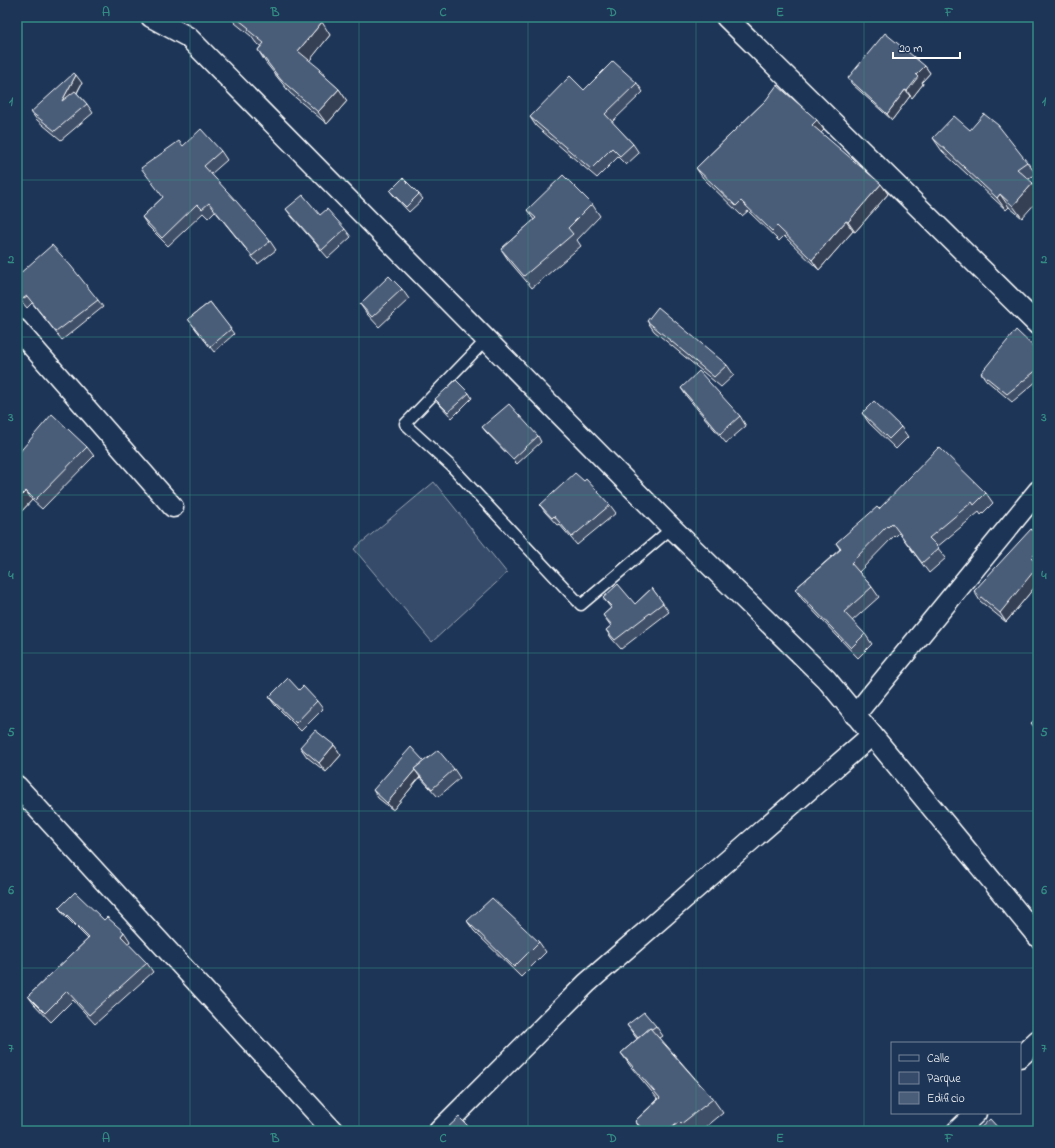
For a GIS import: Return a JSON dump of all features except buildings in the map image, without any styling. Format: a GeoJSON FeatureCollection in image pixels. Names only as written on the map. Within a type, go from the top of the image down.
{"type":"FeatureCollection","features":[{"type":"Feature","properties":{"kind":"street"},"geometry":{"type":"LineString","coordinates":[[151,17],[188,37],[672,528],[827,680],[1038,938]]}},
{"type":"Feature","properties":{"kind":"street"},"geometry":{"type":"LineString","coordinates":[[726,17],[1038,324]]}},
{"type":"Feature","properties":{"kind":"street"},"geometry":{"type":"LineString","coordinates":[[17,329],[173,507]]}},
{"type":"Feature","properties":{"kind":"street"},"geometry":{"type":"LineString","coordinates":[[855,715],[1038,490]]}},
{"type":"Feature","properties":{"kind":"street"},"geometry":{"type":"LineString","coordinates":[[439,1131],[587,983],[872,735]]}},
{"type":"Feature","properties":{"kind":"street"},"geometry":{"type":"LineString","coordinates":[[17,786],[333,1131]]}},
{"type":"Feature","properties":{"kind":"street"},"geometry":{"type":"LineString","coordinates":[[1021,1056],[1038,1040]]}},
{"type":"Feature","properties":{"kind":"street"},"geometry":{"type":"LineString","coordinates":[[956,1131],[975,1114]]}},
{"type":"Feature","properties":{"kind":"lane"},"geometry":{"type":"LineString","coordinates":[[487,339],[405,424],[451,466],[581,605],[672,528]]}},
{"type":"Feature","properties":{"kind":"green space"},"geometry":{"type":"Polygon","coordinates":[[[434,482],[507,573],[432,642],[354,549],[434,482]]]}}]}
